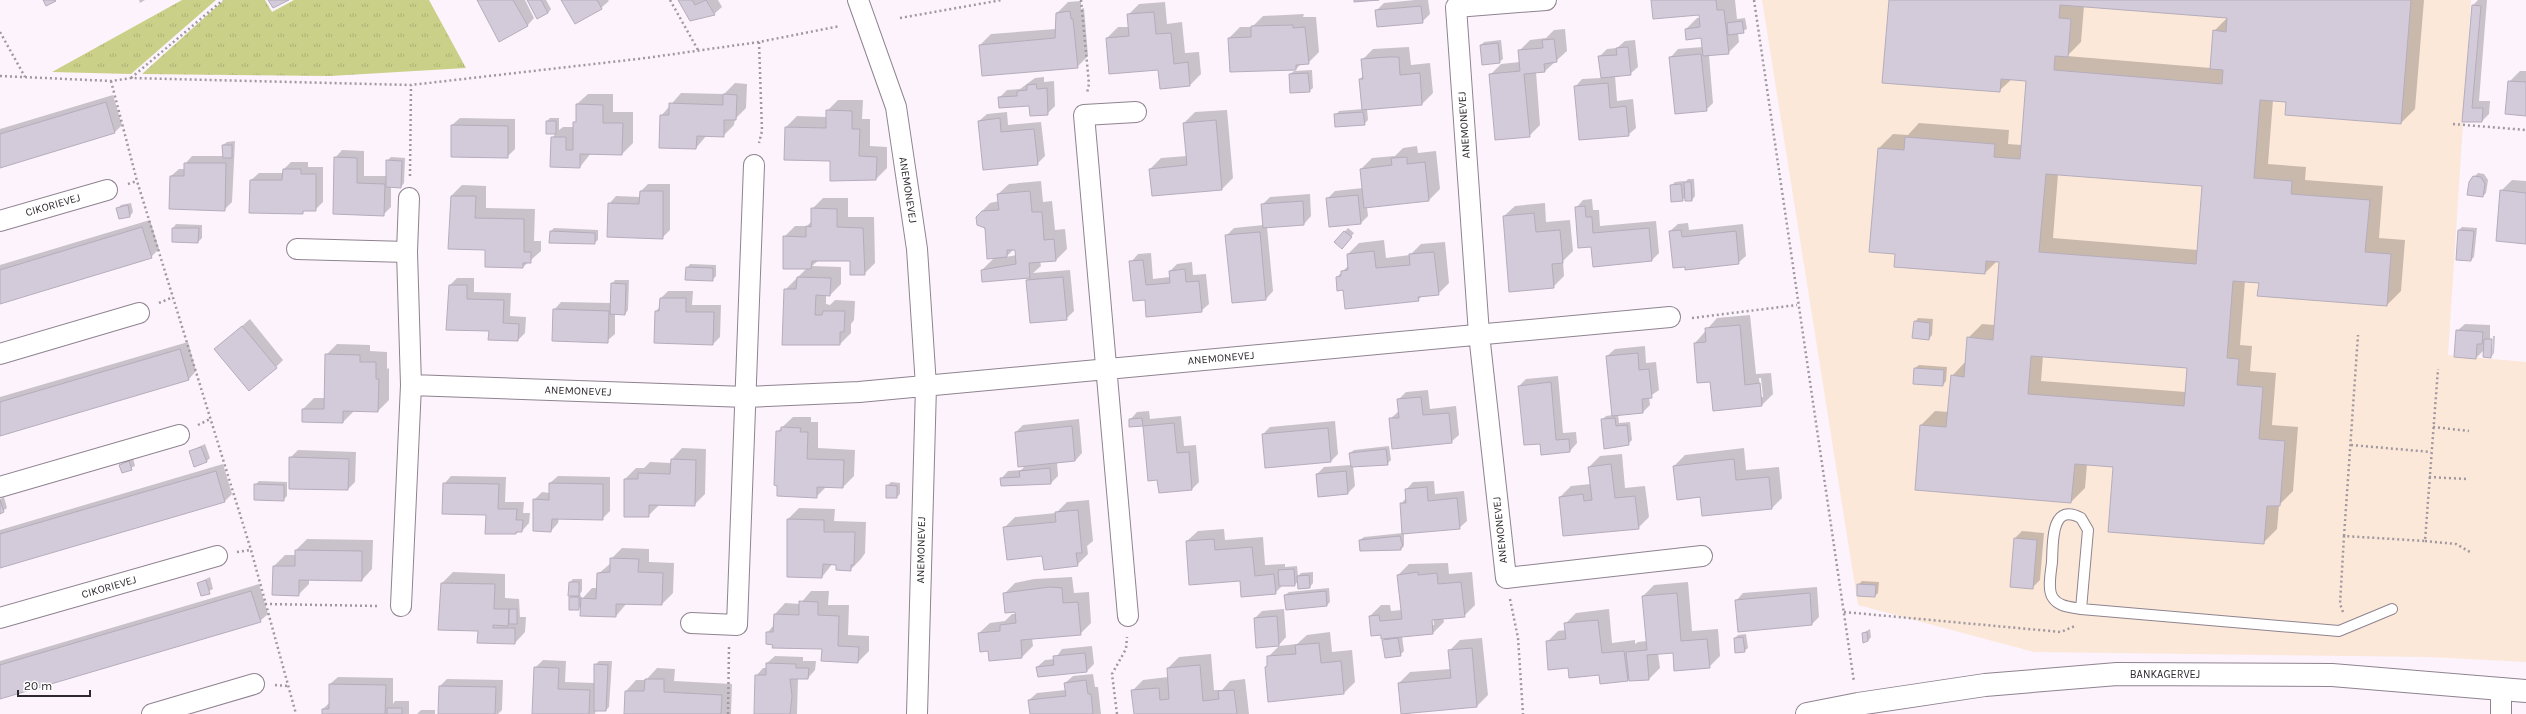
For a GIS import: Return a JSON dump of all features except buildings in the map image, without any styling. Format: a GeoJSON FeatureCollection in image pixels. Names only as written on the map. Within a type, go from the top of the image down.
{"type":"FeatureCollection","features":[{"type":"Feature","properties":{"kind":"street","name":"ANEMONEVEJ"},"geometry":{"type":"LineString","coordinates":[[858,0],[896,108],[917,250],[926,386],[917,714]]}},
{"type":"Feature","properties":{"kind":"street","name":"ANEMONEVEJ"},"geometry":{"type":"LineString","coordinates":[[1546,0],[1456,7],[1479,334],[1506,578],[1702,556]]}},
{"type":"Feature","properties":{"kind":"street"},"geometry":{"type":"LineString","coordinates":[[1128,616],[1084,115],[1136,112]]}},
{"type":"Feature","properties":{"kind":"street"},"geometry":{"type":"LineString","coordinates":[[691,623],[737,625],[754,165]]}},
{"type":"Feature","properties":{"kind":"street","name":"CIKORIEVEJ"},"geometry":{"type":"LineString","coordinates":[[0,221],[107,190]]}},
{"type":"Feature","properties":{"kind":"street"},"geometry":{"type":"LineString","coordinates":[[402,606],[411,386],[407,252],[409,198]]}},
{"type":"Feature","properties":{"kind":"street"},"geometry":{"type":"LineString","coordinates":[[297,249],[407,252]]}},
{"type":"Feature","properties":{"kind":"street"},"geometry":{"type":"LineString","coordinates":[[0,354],[139,312]]}},
{"type":"Feature","properties":{"kind":"street","name":"ANEMONEVEJ"},"geometry":{"type":"LineString","coordinates":[[411,386],[746,397],[859,392],[1670,317]]}},
{"type":"Feature","properties":{"kind":"street"},"geometry":{"type":"LineString","coordinates":[[0,487],[179,435]]}},
{"type":"Feature","properties":{"kind":"street","name":"CIKORIEVEJ"},"geometry":{"type":"LineString","coordinates":[[0,618],[217,556]]}},
{"type":"Feature","properties":{"kind":"street","name":"BANKAGERVEJ"},"geometry":{"type":"LineString","coordinates":[[1807,714],[1858,704],[1985,685],[2117,674],[2332,675],[2526,691]]}},
{"type":"Feature","properties":{"kind":"street"},"geometry":{"type":"LineString","coordinates":[[152,714],[254,684]]}},
{"type":"Feature","properties":{"kind":"street"},"geometry":{"type":"LineString","coordinates":[[2501,688],[2501,714]]}},
{"type":"Feature","properties":{"kind":"lane"},"geometry":{"type":"LineString","coordinates":[[2081,608],[2088,530],[2081,518],[2067,515],[2060,518],[2054,529],[2050,593],[2056,602],[2062,605],[2081,608],[2339,631],[2392,609]]}},
{"type":"Feature","properties":{"kind":"path"},"geometry":{"type":"LineString","coordinates":[[131,78],[223,0]]}},
{"type":"Feature","properties":{"kind":"path"},"geometry":{"type":"LineString","coordinates":[[670,0],[698,50]]}},
{"type":"Feature","properties":{"kind":"path"},"geometry":{"type":"LineString","coordinates":[[900,18],[1002,0]]}},
{"type":"Feature","properties":{"kind":"path"},"geometry":{"type":"LineString","coordinates":[[1081,0],[1088,84],[1084,115]]}},
{"type":"Feature","properties":{"kind":"path"},"geometry":{"type":"LineString","coordinates":[[1754,0],[1797,305],[1858,704]]}},
{"type":"Feature","properties":{"kind":"path"},"geometry":{"type":"LineString","coordinates":[[0,76],[111,81],[131,78],[411,84],[646,58],[759,42],[840,26]]}},
{"type":"Feature","properties":{"kind":"path"},"geometry":{"type":"LineString","coordinates":[[0,32],[25,78]]}},
{"type":"Feature","properties":{"kind":"path"},"geometry":{"type":"LineString","coordinates":[[754,165],[762,131],[759,42]]}},
{"type":"Feature","properties":{"kind":"path"},"geometry":{"type":"LineString","coordinates":[[111,81],[137,181],[248,542],[296,714]]}},
{"type":"Feature","properties":{"kind":"path"},"geometry":{"type":"LineString","coordinates":[[409,198],[411,84]]}},
{"type":"Feature","properties":{"kind":"path"},"geometry":{"type":"LineString","coordinates":[[2453,124],[2526,130]]}},
{"type":"Feature","properties":{"kind":"path"},"geometry":{"type":"LineString","coordinates":[[1670,317],[1689,318],[1797,305]]}},
{"type":"Feature","properties":{"kind":"path"},"geometry":{"type":"LineString","coordinates":[[2349,627],[2340,604],[2358,335]]}},
{"type":"Feature","properties":{"kind":"path"},"geometry":{"type":"LineString","coordinates":[[2424,541],[2438,369]]}},
{"type":"Feature","properties":{"kind":"path"},"geometry":{"type":"LineString","coordinates":[[2433,427],[2469,431]]}},
{"type":"Feature","properties":{"kind":"path"},"geometry":{"type":"LineString","coordinates":[[2351,445],[2431,452]]}},
{"type":"Feature","properties":{"kind":"path"},"geometry":{"type":"LineString","coordinates":[[2430,477],[2467,479]]}},
{"type":"Feature","properties":{"kind":"path"},"geometry":{"type":"LineString","coordinates":[[2344,536],[2456,544],[2470,552]]}},
{"type":"Feature","properties":{"kind":"path"},"geometry":{"type":"LineString","coordinates":[[1506,578],[1518,638],[1523,714]]}},
{"type":"Feature","properties":{"kind":"path"},"geometry":{"type":"LineString","coordinates":[[265,604],[402,606]]}},
{"type":"Feature","properties":{"kind":"path"},"geometry":{"type":"LineString","coordinates":[[1117,714],[1112,674],[1126,649],[1128,616]]}},
{"type":"Feature","properties":{"kind":"path"},"geometry":{"type":"LineString","coordinates":[[728,714],[729,647],[737,625]]}},
{"type":"Feature","properties":{"kind":"shaded area"},"geometry":{"type":"Polygon","coordinates":[[[1762,0],[2471,0],[2448,355],[2526,362],[2526,662],[2429,657],[2034,652],[1858,605],[1762,0]]]}},
{"type":"Feature","properties":{"kind":"green space"},"geometry":{"type":"Polygon","coordinates":[[[182,0],[216,0],[131,74],[52,72],[182,0]]]}},
{"type":"Feature","properties":{"kind":"green space"},"geometry":{"type":"Polygon","coordinates":[[[224,0],[265,0],[272,12],[294,0],[429,0],[466,68],[330,76],[142,74],[224,0]]]}}]}
